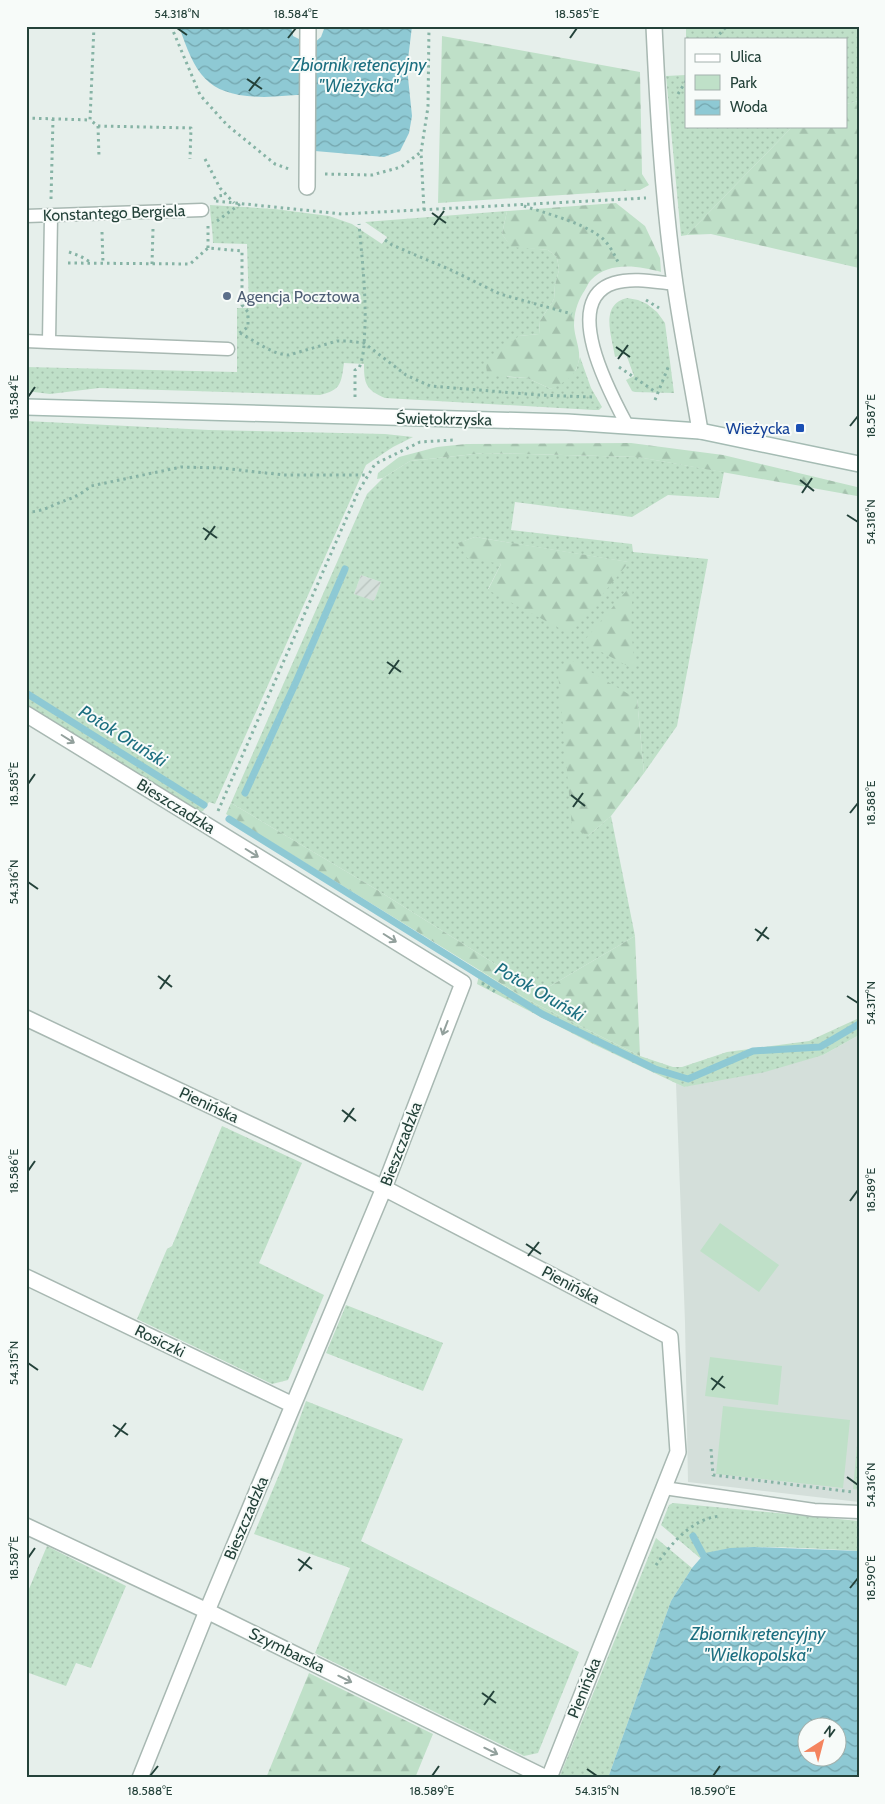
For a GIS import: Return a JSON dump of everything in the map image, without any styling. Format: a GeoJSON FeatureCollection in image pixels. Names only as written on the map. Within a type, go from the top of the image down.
{"type":"FeatureCollection","features":[{"type":"Feature","properties":{"kind":"street"},"geometry":{"type":"LineString","coordinates":[[308,26],[308,181]]}},
{"type":"Feature","properties":{"kind":"street"},"geometry":{"type":"LineString","coordinates":[[654,26],[659,133],[665,197],[675,284],[700,431]]}},
{"type":"Feature","properties":{"kind":"street","name":"Świętokrzyska"},"geometry":{"type":"LineString","coordinates":[[26,407],[627,425],[700,431],[859,464]]}},
{"type":"Feature","properties":{"kind":"street","name":"Bieszczadzka"},"geometry":{"type":"LineString","coordinates":[[26,714],[463,983],[384,1188],[207,1611],[140,1778]]}},
{"type":"Feature","properties":{"kind":"street","name":"Pienińska"},"geometry":{"type":"LineString","coordinates":[[26,1018],[384,1188],[670,1337],[678,1452],[548,1778]]}},
{"type":"Feature","properties":{"kind":"street","name":"Rosiczki"},"geometry":{"type":"LineString","coordinates":[[26,1277],[293,1405]]}},
{"type":"Feature","properties":{"kind":"street","name":"Szymbarska"},"geometry":{"type":"LineString","coordinates":[[26,1526],[207,1611],[548,1778]]}},
{"type":"Feature","properties":{"kind":"lane","name":"Konstantego Bergiela"},"geometry":{"type":"LineString","coordinates":[[26,216],[202,210]]}},
{"type":"Feature","properties":{"kind":"lane"},"geometry":{"type":"LineString","coordinates":[[49,342],[51,216]]}},
{"type":"Feature","properties":{"kind":"lane"},"geometry":{"type":"LineString","coordinates":[[627,425],[601,375],[591,340],[591,306],[600,290],[613,283],[628,280],[675,284]]}},
{"type":"Feature","properties":{"kind":"lane"},"geometry":{"type":"LineString","coordinates":[[26,341],[228,349]]}},
{"type":"Feature","properties":{"kind":"lane"},"geometry":{"type":"LineString","coordinates":[[664,1488],[814,1510],[859,1512]]}},
{"type":"Feature","properties":{"kind":"path"},"geometry":{"type":"LineString","coordinates":[[90,120],[94,26]]}},
{"type":"Feature","properties":{"kind":"path"},"geometry":{"type":"LineString","coordinates":[[172,26],[200,95],[227,125],[276,164],[300,173],[308,181],[372,175],[401,167],[420,152]]}},
{"type":"Feature","properties":{"kind":"path"},"geometry":{"type":"LineString","coordinates":[[424,210],[420,152],[428,107],[430,26]]}},
{"type":"Feature","properties":{"kind":"path"},"geometry":{"type":"LineString","coordinates":[[715,38],[727,26]]}},
{"type":"Feature","properties":{"kind":"path"},"geometry":{"type":"LineString","coordinates":[[26,118],[90,120],[98,126],[191,128],[190,159]]}},
{"type":"Feature","properties":{"kind":"path"},"geometry":{"type":"LineString","coordinates":[[51,216],[53,119]]}},
{"type":"Feature","properties":{"kind":"path"},"geometry":{"type":"LineString","coordinates":[[98,126],[99,157]]}},
{"type":"Feature","properties":{"kind":"path"},"geometry":{"type":"LineString","coordinates":[[205,159],[215,179],[235,203]]}},
{"type":"Feature","properties":{"kind":"path"},"geometry":{"type":"LineString","coordinates":[[211,200],[218,196],[227,195]]}},
{"type":"Feature","properties":{"kind":"path"},"geometry":{"type":"LineString","coordinates":[[217,201],[342,214],[665,197]]}},
{"type":"Feature","properties":{"kind":"path"},"geometry":{"type":"LineString","coordinates":[[208,248],[208,225],[240,204]]}},
{"type":"Feature","properties":{"kind":"path"},"geometry":{"type":"LineString","coordinates":[[521,205],[572,222],[600,236],[613,252],[636,294],[660,309],[664,314]]}},
{"type":"Feature","properties":{"kind":"path"},"geometry":{"type":"LineString","coordinates":[[355,416],[355,370],[359,368],[362,360],[365,299],[359,224]]}},
{"type":"Feature","properties":{"kind":"path"},"geometry":{"type":"LineString","coordinates":[[385,240],[392,245],[451,270],[500,294],[556,308],[590,320]]}},
{"type":"Feature","properties":{"kind":"path"},"geometry":{"type":"LineString","coordinates":[[103,243],[103,264]]}},
{"type":"Feature","properties":{"kind":"path"},"geometry":{"type":"LineString","coordinates":[[152,264],[153,243]]}},
{"type":"Feature","properties":{"kind":"path"},"geometry":{"type":"LineString","coordinates":[[50,246],[80,256],[93,264]]}},
{"type":"Feature","properties":{"kind":"path"},"geometry":{"type":"LineString","coordinates":[[68,264],[190,264],[208,248],[242,251],[242,306],[248,312],[248,327],[229,340],[228,349]]}},
{"type":"Feature","properties":{"kind":"path"},"geometry":{"type":"LineString","coordinates":[[240,333],[271,351],[282,355],[289,355],[337,341],[364,343],[406,375],[430,386],[538,395],[612,397]]}},
{"type":"Feature","properties":{"kind":"path"},"geometry":{"type":"LineString","coordinates":[[655,400],[670,363]]}},
{"type":"Feature","properties":{"kind":"path"},"geometry":{"type":"LineString","coordinates":[[618,366],[657,393]]}},
{"type":"Feature","properties":{"kind":"path"},"geometry":{"type":"LineString","coordinates":[[211,828],[354,501],[376,464],[420,442],[458,440]]}},
{"type":"Feature","properties":{"kind":"path"},"geometry":{"type":"LineString","coordinates":[[26,512],[47,510],[56,504],[73,499],[90,486],[181,468],[221,468],[284,475],[369,476]]}},
{"type":"Feature","properties":{"kind":"path"},"geometry":{"type":"LineString","coordinates":[[711,1449],[713,1475],[859,1493]]}},
{"type":"Feature","properties":{"kind":"path"},"geometry":{"type":"LineString","coordinates":[[655,1565],[672,1543],[695,1525],[714,1517],[727,1516]]}},
{"type":"Feature","properties":{"kind":"shaded area"},"geometry":{"type":"Polygon","coordinates":[[[361,575],[381,582],[374,602],[354,594],[361,575]]]}},
{"type":"Feature","properties":{"kind":"shaded area"},"geometry":{"type":"Polygon","coordinates":[[[859,1035],[859,1502],[688,1482],[685,1322],[676,1083],[684,1087],[823,1055],[859,1035]]]}},
{"type":"Feature","properties":{"kind":"green space"},"geometry":{"type":"Polygon","coordinates":[[[686,26],[859,26],[859,101],[848,104],[848,38],[686,38],[686,26]]]}},
{"type":"Feature","properties":{"kind":"green space"},"geometry":{"type":"Polygon","coordinates":[[[442,36],[640,72],[642,174],[649,185],[640,190],[438,203],[442,36]]]}},
{"type":"Feature","properties":{"kind":"green space"},"geometry":{"type":"Polygon","coordinates":[[[685,75],[685,128],[791,128],[687,235],[681,236],[666,76],[685,75]]]}},
{"type":"Feature","properties":{"kind":"green space"},"geometry":{"type":"Polygon","coordinates":[[[859,101],[859,268],[711,234],[687,235],[791,128],[848,128],[848,104],[859,101]]]}},
{"type":"Feature","properties":{"kind":"green space"},"geometry":{"type":"Polygon","coordinates":[[[616,203],[645,226],[660,258],[661,272],[634,267],[615,268],[598,274],[591,280],[576,308],[574,326],[579,362],[573,374],[563,383],[551,389],[527,378],[487,375],[486,362],[519,336],[539,334],[540,321],[554,299],[559,270],[557,257],[548,250],[511,247],[502,234],[507,211],[616,203]]]}},
{"type":"Feature","properties":{"kind":"green space"},"geometry":{"type":"Polygon","coordinates":[[[210,205],[275,209],[329,216],[352,224],[382,244],[387,237],[365,222],[507,211],[502,234],[511,246],[548,250],[557,257],[559,270],[554,299],[540,321],[539,334],[519,336],[507,377],[527,378],[551,389],[576,370],[580,357],[591,388],[602,407],[599,410],[594,410],[385,398],[367,386],[364,364],[344,363],[339,385],[332,391],[320,395],[99,388],[50,394],[26,391],[26,367],[237,372],[237,308],[249,308],[247,244],[213,243],[210,205]]]}},
{"type":"Feature","properties":{"kind":"green space"},"geometry":{"type":"Polygon","coordinates":[[[627,298],[647,304],[657,312],[665,323],[674,393],[635,392],[632,391],[626,380],[634,376],[626,354],[615,357],[609,322],[613,307],[618,302],[627,298]]]}},
{"type":"Feature","properties":{"kind":"green space"},"geometry":{"type":"Polygon","coordinates":[[[26,421],[209,430],[385,434],[413,437],[393,447],[366,465],[215,804],[209,802],[203,811],[200,812],[26,704],[26,421]]]}},
{"type":"Feature","properties":{"kind":"green space"},"geometry":{"type":"Polygon","coordinates":[[[631,443],[723,455],[857,487],[859,492],[857,496],[638,457],[484,453],[410,461],[383,478],[377,479],[378,473],[399,457],[437,447],[466,444],[631,443]]]}},
{"type":"Feature","properties":{"kind":"green space"},"geometry":{"type":"Polygon","coordinates":[[[484,453],[638,457],[724,472],[719,498],[668,495],[632,517],[515,502],[511,530],[632,544],[633,552],[708,559],[677,726],[644,773],[637,699],[588,836],[611,816],[635,936],[540,992],[374,888],[231,803],[367,494],[383,478],[410,461],[484,453]],[[475,537],[459,543],[501,564],[488,589],[628,562],[475,537]],[[361,575],[354,594],[374,601],[381,582],[361,575]]]}},
{"type":"Feature","properties":{"kind":"green space"},"geometry":{"type":"Polygon","coordinates":[[[475,537],[629,562],[570,634],[488,590],[501,564],[467,558],[458,543],[475,537]]]}},
{"type":"Feature","properties":{"kind":"green space"},"geometry":{"type":"Polygon","coordinates":[[[633,583],[631,627],[635,670],[583,642],[633,583]]]}},
{"type":"Feature","properties":{"kind":"green space"},"geometry":{"type":"Polygon","coordinates":[[[569,659],[637,699],[644,773],[611,816],[588,836],[572,827],[558,672],[569,659]]]}},
{"type":"Feature","properties":{"kind":"green space"},"geometry":{"type":"Polygon","coordinates":[[[231,803],[374,888],[540,992],[635,936],[640,1056],[528,1000],[226,814],[231,803]]]}},
{"type":"Feature","properties":{"kind":"green space"},"geometry":{"type":"Polygon","coordinates":[[[480,971],[528,1000],[640,1056],[673,1067],[682,1067],[727,1052],[809,1041],[859,1018],[859,1035],[823,1055],[765,1072],[684,1087],[591,1043],[477,984],[480,971]]]}},
{"type":"Feature","properties":{"kind":"green space"},"geometry":{"type":"Polygon","coordinates":[[[222,1126],[302,1163],[259,1263],[324,1295],[288,1380],[272,1384],[137,1319],[167,1249],[172,1246],[222,1126]]]}},
{"type":"Feature","properties":{"kind":"green space"},"geometry":{"type":"Polygon","coordinates":[[[720,1223],[779,1265],[759,1292],[700,1251],[720,1223]]]}},
{"type":"Feature","properties":{"kind":"green space"},"geometry":{"type":"Polygon","coordinates":[[[346,1305],[443,1343],[423,1391],[326,1353],[346,1305]]]}},
{"type":"Feature","properties":{"kind":"green space"},"geometry":{"type":"Polygon","coordinates":[[[710,1357],[782,1366],[778,1405],[705,1396],[710,1357]]]}},
{"type":"Feature","properties":{"kind":"green space"},"geometry":{"type":"Polygon","coordinates":[[[306,1401],[403,1439],[361,1541],[579,1652],[538,1753],[524,1756],[315,1653],[350,1568],[254,1534],[281,1470],[306,1401]]]}},
{"type":"Feature","properties":{"kind":"green space"},"geometry":{"type":"Polygon","coordinates":[[[723,1406],[850,1420],[843,1488],[716,1474],[723,1406]]]}},
{"type":"Feature","properties":{"kind":"green space"},"geometry":{"type":"Polygon","coordinates":[[[857,1445],[859,1446],[859,1490],[853,1489],[857,1445]]]}},
{"type":"Feature","properties":{"kind":"green space"},"geometry":{"type":"Polygon","coordinates":[[[673,1503],[859,1521],[859,1551],[775,1547],[751,1548],[711,1552],[700,1558],[661,1525],[669,1505],[673,1503]]]}},
{"type":"Feature","properties":{"kind":"green space"},"geometry":{"type":"Polygon","coordinates":[[[656,1538],[692,1568],[671,1601],[608,1778],[559,1778],[656,1538]]]}},
{"type":"Feature","properties":{"kind":"green space"},"geometry":{"type":"Polygon","coordinates":[[[47,1546],[126,1586],[91,1668],[76,1663],[66,1686],[26,1672],[26,1596],[47,1546]]]}},
{"type":"Feature","properties":{"kind":"green space"},"geometry":{"type":"Polygon","coordinates":[[[309,1673],[433,1734],[415,1778],[266,1778],[309,1673]]]}},
{"type":"Feature","properties":{"kind":"water","name":"Zbiornik retencyjny \"Wieżycka\""},"geometry":{"type":"Polygon","coordinates":[[[179,26],[412,26],[407,68],[412,116],[409,133],[400,151],[384,157],[315,151],[314,95],[245,96],[229,93],[217,88],[199,71],[185,44],[179,26]]]}},
{"type":"Feature","properties":{"kind":"water","name":"Zbiornik retencyjny \"Wielkopolska\""},"geometry":{"type":"Polygon","coordinates":[[[754,1547],[859,1551],[859,1778],[608,1778],[671,1601],[692,1568],[705,1553],[730,1548],[754,1547]]]}},
{"type":"Feature","properties":{"kind":"pier"},"geometry":{"type":"Polygon","coordinates":[[[291,26],[324,26],[324,29],[321,37],[314,43],[293,36],[291,26]]]}},
{"type":"Feature","properties":{"kind":"waterway"},"geometry":{"type":"LineString","coordinates":[[245,793],[345,569]]}},
{"type":"Feature","properties":{"kind":"waterway","name":"Potok Oruński"},"geometry":{"type":"LineString","coordinates":[[26,693],[204,805]]}},
{"type":"Feature","properties":{"kind":"waterway","name":"Potok Oruński"},"geometry":{"type":"LineString","coordinates":[[229,819],[542,1014],[655,1069],[688,1079],[753,1051],[820,1047],[859,1024]]}},
{"type":"Feature","properties":{"kind":"waterway"},"geometry":{"type":"LineString","coordinates":[[693,1536],[707,1562]]}},
{"type":"Feature","properties":{"kind":"place","name":"Agencja Pocztowa"},"geometry":{"type":"Point","coordinates":[227,296]}},
{"type":"Feature","properties":{"kind":"place","name":"Wieżycka"},"geometry":{"type":"Point","coordinates":[800,428]}}]}
